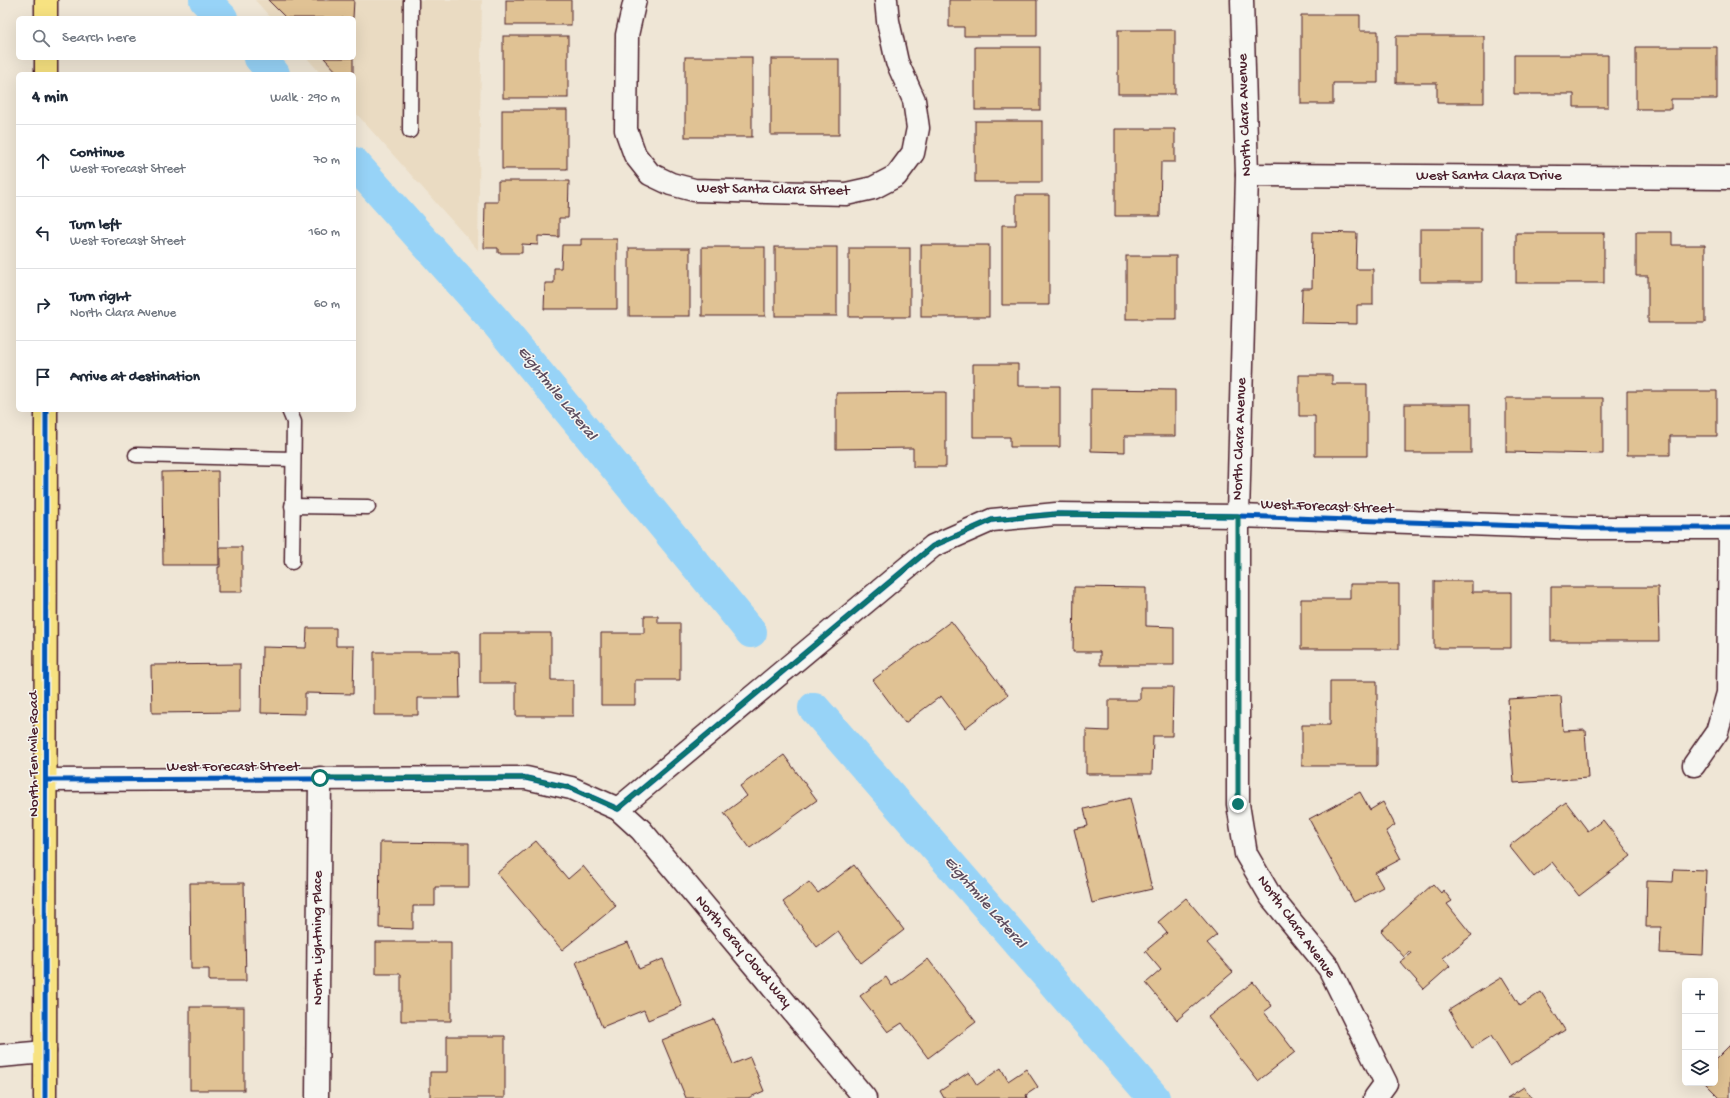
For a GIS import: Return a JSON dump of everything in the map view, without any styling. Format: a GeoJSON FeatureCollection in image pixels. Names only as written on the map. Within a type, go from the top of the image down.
{"type":"FeatureCollection","features":[{"type":"Feature","properties":{"kind":"main road"},"geometry":{"type":"LineString","coordinates":[[46,0],[46,16]]}},
{"type":"Feature","properties":{"kind":"main road"},"geometry":{"type":"LineString","coordinates":[[46,60],[46,72]]}},
{"type":"Feature","properties":{"kind":"main road","name":"North Ten Mile Road"},"geometry":{"type":"LineString","coordinates":[[45,1098],[46,412]]}},
{"type":"Feature","properties":{"kind":"street","name":"West Santa Clara Street"},"geometry":{"type":"LineString","coordinates":[[635,0],[627,35],[626,130],[635,155],[650,174],[671,184],[694,190],[846,194],[873,188],[896,176],[913,153],[918,128],[914,100],[897,62],[888,21],[886,0]]}},
{"type":"Feature","properties":{"kind":"street","name":"North Clara Avenue"},"geometry":{"type":"LineString","coordinates":[[1242,0],[1248,175],[1238,516],[1238,804],[1246,854],[1271,897],[1329,968],[1386,1083],[1375,1098]]}},
{"type":"Feature","properties":{"kind":"street","name":"West Santa Clara Drive"},"geometry":{"type":"LineString","coordinates":[[1248,175],[1730,178]]}},
{"type":"Feature","properties":{"kind":"street","name":"West Forecast Street"},"geometry":{"type":"LineString","coordinates":[[46,780],[526,778],[571,788],[618,809],[933,546],[992,520],[1056,514],[1238,516],[1583,528],[1730,528]]}},
{"type":"Feature","properties":{"kind":"street"},"geometry":{"type":"LineString","coordinates":[[1694,765],[1717,732],[1728,693],[1730,528]]}},
{"type":"Feature","properties":{"kind":"street","name":"North Lightning Place"},"geometry":{"type":"LineString","coordinates":[[317,1098],[320,778]]}},
{"type":"Feature","properties":{"kind":"street","name":"North Gray Cloud Way"},"geometry":{"type":"LineString","coordinates":[[618,809],[641,830],[865,1098]]}},
{"type":"Feature","properties":{"kind":"street"},"geometry":{"type":"LineString","coordinates":[[0,1056],[45,1052]]}},
{"type":"Feature","properties":{"kind":"lane"},"geometry":{"type":"LineString","coordinates":[[410,132],[411,0]]}},
{"type":"Feature","properties":{"kind":"lane"},"geometry":{"type":"LineString","coordinates":[[290,412],[294,422],[292,562]]}},
{"type":"Feature","properties":{"kind":"lane"},"geometry":{"type":"LineString","coordinates":[[136,455],[293,459]]}},
{"type":"Feature","properties":{"kind":"lane"},"geometry":{"type":"LineString","coordinates":[[292,506],[368,507]]}},
{"type":"Feature","properties":{"kind":"shaded area"},"geometry":{"type":"Polygon","coordinates":[[[255,0],[482,0],[478,250],[356,113],[356,72],[319,72],[309,60],[356,60],[356,16],[269,16],[255,0]]]}},
{"type":"Feature","properties":{"kind":"building"},"geometry":{"type":"Polygon","coordinates":[[[268,0],[354,0],[353,16],[284,16],[268,0]]]}},
{"type":"Feature","properties":{"kind":"building"},"geometry":{"type":"Polygon","coordinates":[[[506,0],[571,0],[571,25],[506,25],[506,0]]]}},
{"type":"Feature","properties":{"kind":"building"},"geometry":{"type":"Polygon","coordinates":[[[949,0],[1037,0],[1037,36],[964,36],[964,27],[949,27],[949,0]]]}},
{"type":"Feature","properties":{"kind":"building"},"geometry":{"type":"Polygon","coordinates":[[[1301,15],[1360,15],[1360,31],[1378,31],[1378,83],[1333,83],[1333,104],[1301,104],[1301,15]]]}},
{"type":"Feature","properties":{"kind":"building"},"geometry":{"type":"Polygon","coordinates":[[[1118,30],[1175,30],[1175,94],[1118,94],[1118,30]]]}},
{"type":"Feature","properties":{"kind":"building"},"geometry":{"type":"Polygon","coordinates":[[[503,36],[568,36],[568,98],[503,98],[503,36]]]}},
{"type":"Feature","properties":{"kind":"building"},"geometry":{"type":"Polygon","coordinates":[[[1396,36],[1484,36],[1484,103],[1437,103],[1437,83],[1396,83],[1396,36]]]}},
{"type":"Feature","properties":{"kind":"building"},"geometry":{"type":"Polygon","coordinates":[[[975,47],[1040,47],[1040,110],[975,110],[975,47]]]}},
{"type":"Feature","properties":{"kind":"building"},"geometry":{"type":"Polygon","coordinates":[[[1636,47],[1717,47],[1717,99],[1671,99],[1671,109],[1636,109],[1636,47]]]}},
{"type":"Feature","properties":{"kind":"building"},"geometry":{"type":"Polygon","coordinates":[[[1514,55],[1608,55],[1608,107],[1574,107],[1574,94],[1514,94],[1514,55]]]}},
{"type":"Feature","properties":{"kind":"building"},"geometry":{"type":"Polygon","coordinates":[[[685,57],[752,57],[752,137],[685,137],[685,57]]]}},
{"type":"Feature","properties":{"kind":"building"},"geometry":{"type":"Polygon","coordinates":[[[771,59],[839,59],[839,135],[771,135],[771,59]]]}},
{"type":"Feature","properties":{"kind":"building"},"geometry":{"type":"Polygon","coordinates":[[[326,60],[353,60],[353,72],[337,72],[326,60]]]}},
{"type":"Feature","properties":{"kind":"building"},"geometry":{"type":"Polygon","coordinates":[[[502,110],[567,110],[567,169],[502,169],[502,110]]]}},
{"type":"Feature","properties":{"kind":"building"},"geometry":{"type":"Polygon","coordinates":[[[975,121],[1042,121],[1042,182],[975,182],[975,121]]]}},
{"type":"Feature","properties":{"kind":"building"},"geometry":{"type":"Polygon","coordinates":[[[1115,129],[1175,129],[1175,162],[1161,162],[1160,216],[1115,216],[1115,129]]]}},
{"type":"Feature","properties":{"kind":"building"},"geometry":{"type":"Polygon","coordinates":[[[498,181],[569,181],[568,218],[559,218],[559,237],[538,236],[538,245],[522,244],[522,253],[498,253],[498,248],[484,248],[485,202],[498,202],[498,181]]]}},
{"type":"Feature","properties":{"kind":"building"},"geometry":{"type":"Polygon","coordinates":[[[1016,195],[1049,195],[1049,305],[1002,305],[1002,225],[1016,225],[1016,195]]]}},
{"type":"Feature","properties":{"kind":"building"},"geometry":{"type":"Polygon","coordinates":[[[1420,229],[1482,229],[1482,282],[1420,282],[1420,229]]]}},
{"type":"Feature","properties":{"kind":"building"},"geometry":{"type":"Polygon","coordinates":[[[1313,232],[1357,233],[1356,269],[1373,269],[1373,305],[1357,305],[1357,324],[1301,323],[1302,288],[1312,288],[1313,232]]]}},
{"type":"Feature","properties":{"kind":"building"},"geometry":{"type":"Polygon","coordinates":[[[1636,232],[1672,232],[1672,245],[1705,245],[1705,323],[1648,323],[1648,276],[1636,276],[1636,232]]]}},
{"type":"Feature","properties":{"kind":"building"},"geometry":{"type":"Polygon","coordinates":[[[1516,233],[1604,233],[1604,283],[1516,283],[1516,233]]]}},
{"type":"Feature","properties":{"kind":"building"},"geometry":{"type":"Polygon","coordinates":[[[581,239],[617,239],[617,309],[544,309],[545,283],[554,283],[554,268],[561,268],[562,245],[581,245],[581,239]]]}},
{"type":"Feature","properties":{"kind":"building"},"geometry":{"type":"Polygon","coordinates":[[[921,245],[989,245],[989,317],[921,317],[921,245]]]}},
{"type":"Feature","properties":{"kind":"building"},"geometry":{"type":"Polygon","coordinates":[[[702,247],[765,247],[765,316],[702,316],[702,247]]]}},
{"type":"Feature","properties":{"kind":"building"},"geometry":{"type":"Polygon","coordinates":[[[775,247],[837,247],[837,316],[775,316],[775,247]]]}},
{"type":"Feature","properties":{"kind":"building"},"geometry":{"type":"Polygon","coordinates":[[[629,248],[690,248],[690,316],[629,316],[629,248]]]}},
{"type":"Feature","properties":{"kind":"building"},"geometry":{"type":"Polygon","coordinates":[[[849,248],[910,248],[910,317],[849,317],[849,248]]]}},
{"type":"Feature","properties":{"kind":"building"},"geometry":{"type":"Polygon","coordinates":[[[1126,256],[1176,256],[1176,319],[1126,319],[1126,256]]]}},
{"type":"Feature","properties":{"kind":"building"},"geometry":{"type":"Polygon","coordinates":[[[973,364],[1018,364],[1018,386],[1060,386],[1060,447],[1010,447],[1010,437],[973,437],[973,364]]]}},
{"type":"Feature","properties":{"kind":"building"},"geometry":{"type":"Polygon","coordinates":[[[1299,375],[1332,375],[1332,384],[1367,384],[1367,456],[1315,456],[1315,416],[1299,416],[1299,375]]]}},
{"type":"Feature","properties":{"kind":"building"},"geometry":{"type":"Polygon","coordinates":[[[1091,389],[1175,390],[1175,436],[1125,436],[1125,452],[1091,451],[1091,389]]]}},
{"type":"Feature","properties":{"kind":"building"},"geometry":{"type":"Polygon","coordinates":[[[1627,391],[1717,391],[1717,436],[1670,436],[1670,455],[1627,455],[1627,391]]]}},
{"type":"Feature","properties":{"kind":"building"},"geometry":{"type":"Polygon","coordinates":[[[946,392],[946,467],[913,467],[913,448],[836,449],[836,393],[946,392]]]}},
{"type":"Feature","properties":{"kind":"building"},"geometry":{"type":"Polygon","coordinates":[[[1506,398],[1603,398],[1603,454],[1506,452],[1506,398]]]}},
{"type":"Feature","properties":{"kind":"building"},"geometry":{"type":"Polygon","coordinates":[[[1405,404],[1471,404],[1471,453],[1405,453],[1405,404]]]}},
{"type":"Feature","properties":{"kind":"building"},"geometry":{"type":"Polygon","coordinates":[[[218,471],[219,565],[163,565],[162,472],[218,471]]]}},
{"type":"Feature","properties":{"kind":"building"},"geometry":{"type":"Polygon","coordinates":[[[220,547],[242,547],[242,592],[218,592],[220,547]]]}},
{"type":"Feature","properties":{"kind":"building"},"geometry":{"type":"Polygon","coordinates":[[[1434,581],[1472,581],[1472,592],[1511,592],[1511,648],[1434,648],[1434,581]]]}},
{"type":"Feature","properties":{"kind":"building"},"geometry":{"type":"Polygon","coordinates":[[[1350,584],[1399,584],[1399,649],[1301,649],[1301,599],[1350,599],[1350,584]]]}},
{"type":"Feature","properties":{"kind":"building"},"geometry":{"type":"Polygon","coordinates":[[[1074,587],[1146,588],[1146,626],[1174,627],[1174,665],[1100,665],[1100,652],[1073,652],[1074,587]]]}},
{"type":"Feature","properties":{"kind":"building"},"geometry":{"type":"Polygon","coordinates":[[[1551,587],[1658,587],[1659,641],[1551,641],[1551,587]]]}},
{"type":"Feature","properties":{"kind":"building"},"geometry":{"type":"Polygon","coordinates":[[[644,616],[658,616],[658,623],[680,623],[680,680],[635,680],[635,705],[601,705],[601,633],[644,633],[644,616]]]}},
{"type":"Feature","properties":{"kind":"building"},"geometry":{"type":"Polygon","coordinates":[[[951,621],[1008,695],[965,728],[941,696],[905,723],[873,680],[951,621]]]}},
{"type":"Feature","properties":{"kind":"building"},"geometry":{"type":"Polygon","coordinates":[[[307,628],[336,628],[336,646],[354,646],[353,694],[305,693],[305,714],[261,713],[262,647],[306,648],[307,628]]]}},
{"type":"Feature","properties":{"kind":"building"},"geometry":{"type":"Polygon","coordinates":[[[480,633],[551,633],[551,680],[573,680],[573,716],[516,716],[516,683],[480,683],[480,633]]]}},
{"type":"Feature","properties":{"kind":"building"},"geometry":{"type":"Polygon","coordinates":[[[374,652],[459,652],[460,698],[418,698],[418,715],[374,715],[374,652]]]}},
{"type":"Feature","properties":{"kind":"building"},"geometry":{"type":"Polygon","coordinates":[[[240,664],[240,712],[152,713],[151,665],[240,664]]]}},
{"type":"Feature","properties":{"kind":"building"},"geometry":{"type":"Polygon","coordinates":[[[1330,681],[1377,681],[1377,766],[1302,766],[1302,725],[1330,725],[1330,681]]]}},
{"type":"Feature","properties":{"kind":"building"},"geometry":{"type":"Polygon","coordinates":[[[1140,687],[1173,687],[1172,736],[1153,736],[1152,774],[1086,774],[1086,730],[1109,731],[1109,700],[1140,700],[1140,687]]]}},
{"type":"Feature","properties":{"kind":"building"},"geometry":{"type":"Polygon","coordinates":[[[1561,696],[1563,731],[1585,730],[1588,778],[1514,783],[1508,699],[1561,696]]]}},
{"type":"Feature","properties":{"kind":"building"},"geometry":{"type":"Polygon","coordinates":[[[784,755],[817,800],[750,848],[724,813],[747,796],[740,786],[784,755]]]}},
{"type":"Feature","properties":{"kind":"building"},"geometry":{"type":"Polygon","coordinates":[[[1360,792],[1370,810],[1383,802],[1395,825],[1386,831],[1401,859],[1375,873],[1383,887],[1354,902],[1309,819],[1360,792]]]}},
{"type":"Feature","properties":{"kind":"building"},"geometry":{"type":"Polygon","coordinates":[[[1130,798],[1152,889],[1092,903],[1074,829],[1088,826],[1084,809],[1130,798]]]}},
{"type":"Feature","properties":{"kind":"building"},"geometry":{"type":"Polygon","coordinates":[[[1566,802],[1588,831],[1603,820],[1631,856],[1579,896],[1552,862],[1534,877],[1509,846],[1566,802]]]}},
{"type":"Feature","properties":{"kind":"building"},"geometry":{"type":"Polygon","coordinates":[[[536,841],[568,879],[583,866],[616,906],[562,950],[497,873],[536,841]]]}},
{"type":"Feature","properties":{"kind":"building"},"geometry":{"type":"Polygon","coordinates":[[[380,842],[469,843],[469,887],[435,887],[435,906],[413,906],[413,929],[379,928],[380,842]]]}},
{"type":"Feature","properties":{"kind":"building"},"geometry":{"type":"Polygon","coordinates":[[[854,865],[904,930],[861,963],[838,931],[817,947],[783,902],[809,882],[818,893],[854,865]]]}},
{"type":"Feature","properties":{"kind":"building"},"geometry":{"type":"Polygon","coordinates":[[[1674,869],[1706,870],[1703,955],[1660,953],[1661,927],[1646,927],[1647,881],[1673,882],[1674,869]]]}},
{"type":"Feature","properties":{"kind":"building"},"geometry":{"type":"Polygon","coordinates":[[[190,883],[244,883],[246,981],[209,981],[209,969],[191,969],[190,883]]]}},
{"type":"Feature","properties":{"kind":"building"},"geometry":{"type":"Polygon","coordinates":[[[1433,884],[1441,893],[1443,890],[1452,901],[1447,904],[1472,935],[1443,958],[1450,966],[1424,989],[1400,962],[1411,954],[1409,951],[1404,957],[1381,931],[1433,884]]]}},
{"type":"Feature","properties":{"kind":"building"},"geometry":{"type":"Polygon","coordinates":[[[1186,898],[1217,935],[1207,943],[1233,972],[1177,1020],[1146,983],[1161,970],[1145,951],[1167,933],[1158,922],[1186,898]]]}},
{"type":"Feature","properties":{"kind":"building"},"geometry":{"type":"Polygon","coordinates":[[[376,942],[451,942],[451,1021],[401,1021],[401,974],[376,974],[376,942]]]}},
{"type":"Feature","properties":{"kind":"building"},"geometry":{"type":"Polygon","coordinates":[[[628,942],[639,969],[663,959],[682,1006],[648,1020],[644,1010],[602,1027],[576,962],[628,942]]]}},
{"type":"Feature","properties":{"kind":"building"},"geometry":{"type":"Polygon","coordinates":[[[928,959],[976,1022],[928,1058],[902,1023],[888,1032],[860,996],[886,977],[892,986],[928,959]]]}},
{"type":"Feature","properties":{"kind":"building"},"geometry":{"type":"Polygon","coordinates":[[[1502,977],[1520,1006],[1541,992],[1565,1030],[1510,1066],[1491,1036],[1472,1048],[1449,1010],[1502,977]]]}},
{"type":"Feature","properties":{"kind":"building"},"geometry":{"type":"Polygon","coordinates":[[[1253,982],[1272,1006],[1264,1012],[1295,1052],[1258,1081],[1208,1017],[1253,982]]]}},
{"type":"Feature","properties":{"kind":"building"},"geometry":{"type":"Polygon","coordinates":[[[190,1007],[244,1007],[244,1090],[190,1090],[190,1007]]]}},
{"type":"Feature","properties":{"kind":"building"},"geometry":{"type":"Polygon","coordinates":[[[714,1019],[733,1064],[750,1057],[764,1091],[748,1098],[686,1098],[662,1040],[714,1019]]]}},
{"type":"Feature","properties":{"kind":"building"},"geometry":{"type":"Polygon","coordinates":[[[447,1036],[505,1036],[505,1098],[430,1098],[430,1072],[447,1072],[447,1036]]]}},
{"type":"Feature","properties":{"kind":"building"},"geometry":{"type":"Polygon","coordinates":[[[1730,1045],[1730,1098],[1720,1098],[1708,1086],[1718,1086],[1718,1057],[1730,1045]]]}},
{"type":"Feature","properties":{"kind":"building"},"geometry":{"type":"Polygon","coordinates":[[[1001,1068],[1008,1081],[1026,1069],[1038,1087],[1026,1095],[1027,1098],[944,1098],[940,1091],[969,1072],[977,1085],[1001,1068]]]}},
{"type":"Feature","properties":{"kind":"building"},"geometry":{"type":"Polygon","coordinates":[[[1524,1087],[1532,1098],[1507,1098],[1524,1087]]]}},
{"type":"Feature","properties":{"kind":"waterway","name":"Eightmile Lateral"},"geometry":{"type":"LineString","coordinates":[[205,0],[220,16]]}},
{"type":"Feature","properties":{"kind":"waterway","name":"Eightmile Lateral"},"geometry":{"type":"LineString","coordinates":[[262,60],[272,72]]}},
{"type":"Feature","properties":{"kind":"waterway","name":"Eightmile Lateral"},"geometry":{"type":"LineString","coordinates":[[356,165],[496,322],[751,632]]}},
{"type":"Feature","properties":{"kind":"waterway","name":"Eightmile Lateral"},"geometry":{"type":"LineString","coordinates":[[814,708],[1154,1098]]}},
{"type":"Feature","properties":{"kind":"cycle path"},"geometry":{"type":"LineString","coordinates":[[45,1098],[46,412]]}},
{"type":"Feature","properties":{"kind":"cycle path"},"geometry":{"type":"LineString","coordinates":[[46,780],[526,778],[571,788],[618,809],[933,546],[992,520],[1056,514],[1238,516],[1583,528],[1730,528]]}},
{"type":"Feature","properties":{"kind":"route"},"geometry":{"type":"LineString","coordinates":[[320,778],[526,778],[571,788],[618,809],[933,546],[992,520],[1056,514],[1238,516],[1238,804]]}}]}
